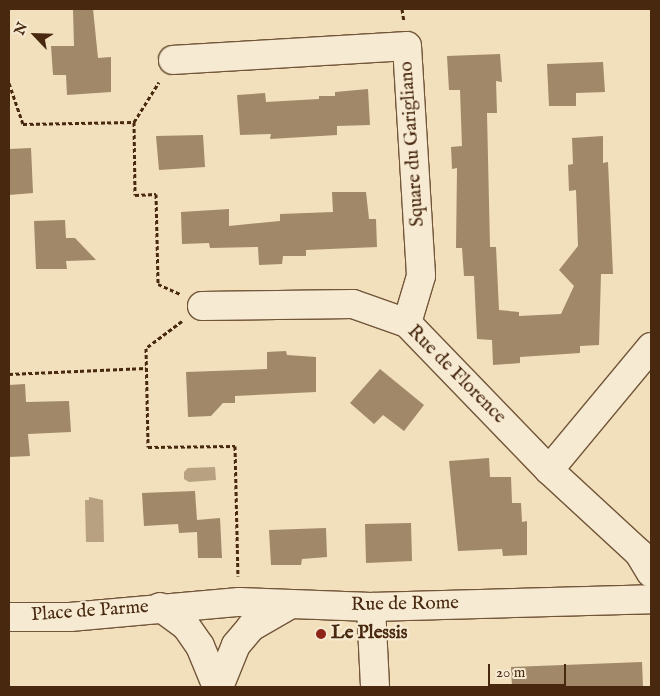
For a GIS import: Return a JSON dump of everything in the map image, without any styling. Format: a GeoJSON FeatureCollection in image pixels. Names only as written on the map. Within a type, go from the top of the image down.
{"type":"FeatureCollection","features":[{"type":"Feature","properties":{"kind":"street","name":"Square du Garigliano"},"geometry":{"type":"LineString","coordinates":[[174,60],[407,46],[421,276],[407,323]]}},
{"type":"Feature","properties":{"kind":"street","name":"Rue de Florence"},"geometry":{"type":"LineString","coordinates":[[202,306],[353,304],[407,323],[548,470],[639,553],[651,573]]}},
{"type":"Feature","properties":{"kind":"street"},"geometry":{"type":"LineString","coordinates":[[548,470],[651,347]]}},
{"type":"Feature","properties":{"kind":"street","name":"Rue de Rome"},"geometry":{"type":"LineString","coordinates":[[160,607],[239,602],[371,607],[651,599]]}},
{"type":"Feature","properties":{"kind":"street","name":"Place de Parme"},"geometry":{"type":"LineString","coordinates":[[218,687],[236,645],[251,627],[291,604]]}},
{"type":"Feature","properties":{"kind":"street","name":"Place de Parme"},"geometry":{"type":"LineString","coordinates":[[9,617],[70,617],[160,607],[186,626],[200,646],[218,687]]}},
{"type":"Feature","properties":{"kind":"street"},"geometry":{"type":"LineString","coordinates":[[371,607],[375,687]]}},
{"type":"Feature","properties":{"kind":"path"},"geometry":{"type":"LineString","coordinates":[[174,60],[134,122],[135,195],[156,194],[158,284],[202,306],[146,348],[148,447],[235,446],[239,602]]}},
{"type":"Feature","properties":{"kind":"path"},"geometry":{"type":"LineString","coordinates":[[9,83],[23,124],[134,122]]}},
{"type":"Feature","properties":{"kind":"path"},"geometry":{"type":"LineString","coordinates":[[9,374],[146,368]]}},
{"type":"Feature","properties":{"kind":"shaded area"},"geometry":{"type":"Polygon","coordinates":[[[215,467],[216,480],[189,482],[184,479],[184,472],[188,468],[215,467]]]}},
{"type":"Feature","properties":{"kind":"shaded area"},"geometry":{"type":"Polygon","coordinates":[[[89,497],[103,500],[104,542],[86,542],[85,500],[89,500],[89,497]]]}},
{"type":"Feature","properties":{"kind":"building"},"geometry":{"type":"Polygon","coordinates":[[[73,9],[93,9],[98,58],[111,57],[111,92],[67,95],[66,75],[53,75],[51,46],[74,46],[73,9]]]}},
{"type":"Feature","properties":{"kind":"building"},"geometry":{"type":"Polygon","coordinates":[[[500,54],[502,82],[496,81],[497,113],[487,113],[490,247],[496,247],[499,310],[519,312],[519,316],[561,314],[574,286],[559,270],[578,246],[576,190],[569,191],[568,165],[573,164],[572,138],[603,136],[603,163],[608,162],[613,274],[601,274],[599,345],[580,346],[580,353],[520,357],[520,363],[493,365],[492,340],[477,339],[474,276],[464,276],[462,248],[456,248],[457,168],[452,169],[451,147],[462,146],[460,90],[449,90],[447,56],[500,54]]]}},
{"type":"Feature","properties":{"kind":"building"},"geometry":{"type":"Polygon","coordinates":[[[603,62],[605,92],[576,93],[576,106],[549,106],[547,64],[603,62]]]}},
{"type":"Feature","properties":{"kind":"building"},"geometry":{"type":"Polygon","coordinates":[[[368,89],[370,125],[337,126],[337,135],[270,139],[271,134],[240,135],[237,95],[265,93],[266,102],[319,99],[319,96],[335,96],[335,92],[368,89]]]}},
{"type":"Feature","properties":{"kind":"building"},"geometry":{"type":"Polygon","coordinates":[[[203,135],[205,167],[159,170],[156,136],[203,135]]]}},
{"type":"Feature","properties":{"kind":"building"},"geometry":{"type":"Polygon","coordinates":[[[31,148],[33,193],[9,195],[9,149],[31,148]]]}},
{"type":"Feature","properties":{"kind":"building"},"geometry":{"type":"Polygon","coordinates":[[[332,192],[366,192],[369,219],[376,219],[377,247],[306,250],[306,256],[283,256],[282,264],[259,265],[258,247],[210,248],[209,243],[182,244],[181,212],[229,209],[229,226],[280,221],[280,214],[333,212],[332,192]]]}},
{"type":"Feature","properties":{"kind":"building"},"geometry":{"type":"Polygon","coordinates":[[[65,220],[66,238],[75,238],[96,260],[66,261],[67,269],[36,269],[34,221],[65,220]]]}},
{"type":"Feature","properties":{"kind":"building"},"geometry":{"type":"Polygon","coordinates":[[[286,351],[287,355],[316,357],[316,392],[235,396],[235,403],[223,403],[211,416],[188,417],[186,372],[267,369],[267,352],[286,351]]]}},
{"type":"Feature","properties":{"kind":"building"},"geometry":{"type":"Polygon","coordinates":[[[380,369],[424,405],[404,431],[383,415],[374,424],[350,403],[380,369]]]}},
{"type":"Feature","properties":{"kind":"building"},"geometry":{"type":"Polygon","coordinates":[[[25,384],[26,402],[69,401],[71,432],[28,434],[30,456],[9,457],[9,385],[25,384]]]}},
{"type":"Feature","properties":{"kind":"building"},"geometry":{"type":"Polygon","coordinates":[[[489,458],[490,477],[511,477],[512,503],[521,503],[522,522],[527,521],[527,555],[503,556],[502,549],[458,551],[449,461],[489,458]]]}},
{"type":"Feature","properties":{"kind":"building"},"geometry":{"type":"Polygon","coordinates":[[[195,491],[197,520],[220,518],[222,558],[198,558],[197,532],[179,533],[178,524],[144,526],[142,493],[195,491]]]}},
{"type":"Feature","properties":{"kind":"building"},"geometry":{"type":"Polygon","coordinates":[[[411,523],[412,561],[366,563],[365,524],[411,523]]]}},
{"type":"Feature","properties":{"kind":"building"},"geometry":{"type":"Polygon","coordinates":[[[326,528],[327,557],[302,559],[301,565],[271,565],[269,530],[326,528]]]}},
{"type":"Feature","properties":{"kind":"building"},"geometry":{"type":"Polygon","coordinates":[[[642,662],[643,687],[512,687],[511,667],[642,662]]]}},
{"type":"Feature","properties":{"kind":"place","name":"Le Plessis"},"geometry":{"type":"Point","coordinates":[321,634]}}]}
